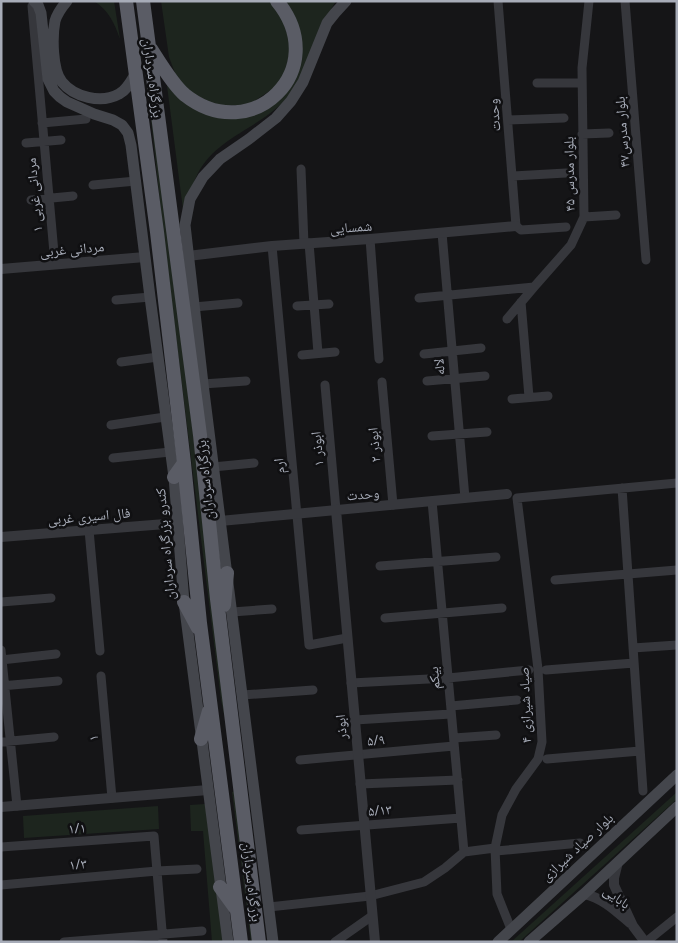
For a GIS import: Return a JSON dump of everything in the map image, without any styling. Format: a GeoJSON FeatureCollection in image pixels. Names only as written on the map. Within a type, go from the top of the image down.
{"type":"FeatureCollection","features":[{"type":"Feature","properties":{"kind":"highway","name":"بزرگراه سرداران"},"geometry":{"type":"LineString","coordinates":[[126,1],[158,242],[177,454],[241,942]]}},
{"type":"Feature","properties":{"kind":"highway","name":"بزرگراه سرداران"},"geometry":{"type":"LineString","coordinates":[[143,1],[200,435],[221,633],[259,942]]}},
{"type":"Feature","properties":{"kind":"highway"},"geometry":{"type":"LineString","coordinates":[[149,45],[183,94],[194,101],[212,110],[232,113],[258,107],[275,96],[288,80],[297,52],[295,32],[284,10],[277,1]]}},
{"type":"Feature","properties":{"kind":"highway"},"geometry":{"type":"LineString","coordinates":[[200,435],[214,472]]}},
{"type":"Feature","properties":{"kind":"highway"},"geometry":{"type":"LineString","coordinates":[[174,477],[177,454]]}},
{"type":"Feature","properties":{"kind":"highway"},"geometry":{"type":"LineString","coordinates":[[221,633],[227,573]]}},
{"type":"Feature","properties":{"kind":"highway"},"geometry":{"type":"LineString","coordinates":[[184,602],[202,635]]}},
{"type":"Feature","properties":{"kind":"highway"},"geometry":{"type":"LineString","coordinates":[[201,739],[211,703]]}},
{"type":"Feature","properties":{"kind":"highway"},"geometry":{"type":"LineString","coordinates":[[220,775],[238,772]]}},
{"type":"Feature","properties":{"kind":"highway"},"geometry":{"type":"LineString","coordinates":[[220,887],[237,911]]}},
{"type":"Feature","properties":{"kind":"main road"},"geometry":{"type":"LineString","coordinates":[[67,1],[60,10],[56,20],[53,40],[56,67],[60,81],[77,94],[89,98],[106,98],[118,95],[126,88],[136,74]]}},
{"type":"Feature","properties":{"kind":"main road"},"geometry":{"type":"LineString","coordinates":[[273,942],[185,226],[190,199],[203,177],[220,159],[276,118],[291,101],[303,82],[327,23],[346,1]]}},
{"type":"Feature","properties":{"kind":"main road"},"geometry":{"type":"LineString","coordinates":[[33,4],[38,5],[42,13],[48,79],[54,90],[67,102],[122,125],[128,133],[136,180],[166,417],[177,454]]}},
{"type":"Feature","properties":{"kind":"main road","name":"کندرو بزرگراه سرداران"},"geometry":{"type":"LineString","coordinates":[[174,477],[184,602],[228,942]]}},
{"type":"Feature","properties":{"kind":"main road","name":"بلوار صیاد شیرازی"},"geometry":{"type":"LineString","coordinates":[[498,942],[677,775]]}},
{"type":"Feature","properties":{"kind":"main road"},"geometry":{"type":"LineString","coordinates":[[529,942],[584,894],[677,807]]}},
{"type":"Feature","properties":{"kind":"street","name":"وحدت"},"geometry":{"type":"LineString","coordinates":[[498,1],[516,226]]}},
{"type":"Feature","properties":{"kind":"street","name":"۴۵ بلوار مدرس"},"geometry":{"type":"LineString","coordinates":[[507,319],[571,245],[584,217],[582,68],[589,1]]}},
{"type":"Feature","properties":{"kind":"street","name":"بلوار مدرس۴۷"},"geometry":{"type":"LineString","coordinates":[[625,1],[646,260]]}},
{"type":"Feature","properties":{"kind":"street","name":"مردانی غربی ۱"},"geometry":{"type":"LineString","coordinates":[[33,4],[43,141],[55,264]]}},
{"type":"Feature","properties":{"kind":"street"},"geometry":{"type":"LineString","coordinates":[[537,83],[582,83]]}},
{"type":"Feature","properties":{"kind":"street"},"geometry":{"type":"LineString","coordinates":[[508,120],[564,118]]}},
{"type":"Feature","properties":{"kind":"street"},"geometry":{"type":"LineString","coordinates":[[42,123],[86,119]]}},
{"type":"Feature","properties":{"kind":"street"},"geometry":{"type":"LineString","coordinates":[[582,134],[609,133]]}},
{"type":"Feature","properties":{"kind":"street"},"geometry":{"type":"LineString","coordinates":[[26,143],[61,140]]}},
{"type":"Feature","properties":{"kind":"street"},"geometry":{"type":"LineString","coordinates":[[301,169],[306,244],[318,353]]}},
{"type":"Feature","properties":{"kind":"street"},"geometry":{"type":"LineString","coordinates":[[512,176],[566,173]]}},
{"type":"Feature","properties":{"kind":"street"},"geometry":{"type":"LineString","coordinates":[[93,186],[136,180]]}},
{"type":"Feature","properties":{"kind":"street"},"geometry":{"type":"LineString","coordinates":[[31,200],[73,196]]}},
{"type":"Feature","properties":{"kind":"street"},"geometry":{"type":"LineString","coordinates":[[584,217],[616,215]]}},
{"type":"Feature","properties":{"kind":"street","name":"شمسایی"},"geometry":{"type":"LineString","coordinates":[[188,256],[272,246],[516,226]]}},
{"type":"Feature","properties":{"kind":"street"},"geometry":{"type":"LineString","coordinates":[[516,226],[521,230],[566,227]]}},
{"type":"Feature","properties":{"kind":"street","name":"لاله"},"geometry":{"type":"LineString","coordinates":[[442,233],[465,498]]}},
{"type":"Feature","properties":{"kind":"street"},"geometry":{"type":"LineString","coordinates":[[370,239],[379,359]]}},
{"type":"Feature","properties":{"kind":"street","name":"ارم"},"geometry":{"type":"LineString","coordinates":[[272,246],[309,646],[347,638]]}},
{"type":"Feature","properties":{"kind":"street","name":"مردانی غربی"},"geometry":{"type":"LineString","coordinates":[[1,268],[145,257]]}},
{"type":"Feature","properties":{"kind":"street"},"geometry":{"type":"LineString","coordinates":[[419,298],[534,287]]}},
{"type":"Feature","properties":{"kind":"street"},"geometry":{"type":"LineString","coordinates":[[116,300],[150,297]]}},
{"type":"Feature","properties":{"kind":"street"},"geometry":{"type":"LineString","coordinates":[[521,302],[529,398]]}},
{"type":"Feature","properties":{"kind":"street"},"geometry":{"type":"LineString","coordinates":[[194,307],[238,303]]}},
{"type":"Feature","properties":{"kind":"street"},"geometry":{"type":"LineString","coordinates":[[297,306],[329,304]]}},
{"type":"Feature","properties":{"kind":"street"},"geometry":{"type":"LineString","coordinates":[[424,354],[481,348]]}},
{"type":"Feature","properties":{"kind":"street"},"geometry":{"type":"LineString","coordinates":[[302,355],[335,352]]}},
{"type":"Feature","properties":{"kind":"street"},"geometry":{"type":"LineString","coordinates":[[121,362],[158,357]]}},
{"type":"Feature","properties":{"kind":"street"},"geometry":{"type":"LineString","coordinates":[[427,381],[485,376]]}},
{"type":"Feature","properties":{"kind":"street"},"geometry":{"type":"LineString","coordinates":[[203,384],[246,381]]}},
{"type":"Feature","properties":{"kind":"street","name":"ابوذر ۲"},"geometry":{"type":"LineString","coordinates":[[382,382],[393,505]]}},
{"type":"Feature","properties":{"kind":"street","name":"ابوذر ۱"},"geometry":{"type":"LineString","coordinates":[[325,385],[336,510]]}},
{"type":"Feature","properties":{"kind":"street"},"geometry":{"type":"LineString","coordinates":[[512,399],[548,396]]}},
{"type":"Feature","properties":{"kind":"street"},"geometry":{"type":"LineString","coordinates":[[111,425],[166,417]]}},
{"type":"Feature","properties":{"kind":"street"},"geometry":{"type":"LineString","coordinates":[[432,436],[487,432]]}},
{"type":"Feature","properties":{"kind":"street"},"geometry":{"type":"LineString","coordinates":[[113,458],[177,454]]}},
{"type":"Feature","properties":{"kind":"street"},"geometry":{"type":"LineString","coordinates":[[214,472],[254,463]]}},
{"type":"Feature","properties":{"kind":"street"},"geometry":{"type":"LineString","coordinates":[[512,496],[677,484]]}},
{"type":"Feature","properties":{"kind":"street"},"geometry":{"type":"LineString","coordinates":[[622,488],[643,791]]}},
{"type":"Feature","properties":{"kind":"street","name":"وحدت"},"geometry":{"type":"LineString","coordinates":[[220,521],[465,498],[512,496]]}},
{"type":"Feature","properties":{"kind":"street","name":"صیاد شیرازی ۴"},"geometry":{"type":"LineString","coordinates":[[511,929],[497,894],[496,849],[502,815],[516,789],[538,759],[542,742],[538,669],[512,496]]}},
{"type":"Feature","properties":{"kind":"street","name":"بیکم"},"geometry":{"type":"LineString","coordinates":[[432,501],[464,852]]}},
{"type":"Feature","properties":{"kind":"street","name":"ابوذر"},"geometry":{"type":"LineString","coordinates":[[336,510],[374,942]]}},
{"type":"Feature","properties":{"kind":"street","name":"فال اسیری غربی"},"geometry":{"type":"LineString","coordinates":[[1,537],[178,522]]}},
{"type":"Feature","properties":{"kind":"street"},"geometry":{"type":"LineString","coordinates":[[89,530],[100,651]]}},
{"type":"Feature","properties":{"kind":"street"},"geometry":{"type":"LineString","coordinates":[[380,566],[496,557]]}},
{"type":"Feature","properties":{"kind":"street"},"geometry":{"type":"LineString","coordinates":[[555,580],[677,570]]}},
{"type":"Feature","properties":{"kind":"street"},"geometry":{"type":"LineString","coordinates":[[1,602],[52,598]]}},
{"type":"Feature","properties":{"kind":"street"},"geometry":{"type":"LineString","coordinates":[[232,612],[272,608]]}},
{"type":"Feature","properties":{"kind":"street"},"geometry":{"type":"LineString","coordinates":[[385,618],[502,608]]}},
{"type":"Feature","properties":{"kind":"street"},"geometry":{"type":"LineString","coordinates":[[633,648],[677,644]]}},
{"type":"Feature","properties":{"kind":"street"},"geometry":{"type":"LineString","coordinates":[[1,650],[6,742],[17,806]]}},
{"type":"Feature","properties":{"kind":"street"},"geometry":{"type":"LineString","coordinates":[[2,660],[56,654]]}},
{"type":"Feature","properties":{"kind":"street"},"geometry":{"type":"LineString","coordinates":[[546,670],[634,663]]}},
{"type":"Feature","properties":{"kind":"street"},"geometry":{"type":"LineString","coordinates":[[351,684],[448,678],[529,670]]}},
{"type":"Feature","properties":{"kind":"street","name":"۱"},"geometry":{"type":"LineString","coordinates":[[101,676],[112,798]]}},
{"type":"Feature","properties":{"kind":"street"},"geometry":{"type":"LineString","coordinates":[[3,685],[58,681]]}},
{"type":"Feature","properties":{"kind":"street"},"geometry":{"type":"LineString","coordinates":[[242,696],[313,690]]}},
{"type":"Feature","properties":{"kind":"street"},"geometry":{"type":"LineString","coordinates":[[354,720],[451,710],[518,700]]}},
{"type":"Feature","properties":{"kind":"street","name":"۵/۹"},"geometry":{"type":"LineString","coordinates":[[300,760],[358,755],[496,735]]}},
{"type":"Feature","properties":{"kind":"street"},"geometry":{"type":"LineString","coordinates":[[6,742],[54,737]]}},
{"type":"Feature","properties":{"kind":"street"},"geometry":{"type":"LineString","coordinates":[[547,759],[640,750]]}},
{"type":"Feature","properties":{"kind":"street"},"geometry":{"type":"LineString","coordinates":[[360,784],[458,780]]}},
{"type":"Feature","properties":{"kind":"street"},"geometry":{"type":"LineString","coordinates":[[1,807],[208,790]]}},
{"type":"Feature","properties":{"kind":"street","name":"۵/۱۳"},"geometry":{"type":"LineString","coordinates":[[301,830],[461,818]]}},
{"type":"Feature","properties":{"kind":"street","name":"۱/۱"},"geometry":{"type":"LineString","coordinates":[[1,847],[154,836],[157,871]]}},
{"type":"Feature","properties":{"kind":"street"},"geometry":{"type":"LineString","coordinates":[[269,907],[370,896],[424,882],[464,852],[580,843]]}},
{"type":"Feature","properties":{"kind":"street","name":"بابایی"},"geometry":{"type":"LineString","coordinates":[[618,862],[614,885],[633,926],[645,942]]}},
{"type":"Feature","properties":{"kind":"street","name":"۱/۳"},"geometry":{"type":"LineString","coordinates":[[1,884],[197,869]]}},
{"type":"Feature","properties":{"kind":"street"},"geometry":{"type":"LineString","coordinates":[[157,871],[163,938]]}},
{"type":"Feature","properties":{"kind":"street","name":"بابایی"},"geometry":{"type":"LineString","coordinates":[[584,894],[600,899],[633,926]]}},
{"type":"Feature","properties":{"kind":"street"},"geometry":{"type":"LineString","coordinates":[[335,942],[372,916]]}},
{"type":"Feature","properties":{"kind":"street"},"geometry":{"type":"LineString","coordinates":[[645,942],[677,917]]}},
{"type":"Feature","properties":{"kind":"street"},"geometry":{"type":"LineString","coordinates":[[64,942],[163,938],[202,931]]}},
{"type":"Feature","properties":{"kind":"shaded area"},"geometry":{"type":"Polygon","coordinates":[[[94,1],[114,1],[120,39],[110,17],[94,1]]]}},
{"type":"Feature","properties":{"kind":"shaded area"},"geometry":{"type":"Polygon","coordinates":[[[161,1],[271,1],[280,11],[291,46],[285,72],[274,88],[250,104],[218,106],[188,91],[175,73],[169,57],[161,1]]]}},
{"type":"Feature","properties":{"kind":"shaded area"},"geometry":{"type":"Polygon","coordinates":[[[286,1],[336,1],[292,91],[275,110],[227,142],[206,161],[193,184],[184,217],[166,78],[204,113],[282,94],[297,23],[286,1]]]}},
{"type":"Feature","properties":{"kind":"shaded area"},"geometry":{"type":"Polygon","coordinates":[[[140,19],[197,464],[225,719],[221,700],[165,248],[140,19]]]}},
{"type":"Feature","properties":{"kind":"shaded area"},"geometry":{"type":"Polygon","coordinates":[[[235,791],[256,942],[251,942],[232,792],[235,791]]]}},
{"type":"Feature","properties":{"kind":"shaded area"},"geometry":{"type":"Polygon","coordinates":[[[677,792],[677,799],[519,942],[511,942],[677,792]]]}},
{"type":"Feature","properties":{"kind":"shaded area"},"geometry":{"type":"Polygon","coordinates":[[[205,804],[224,942],[212,942],[203,831],[191,831],[190,805],[205,804]]]}},
{"type":"Feature","properties":{"kind":"shaded area"},"geometry":{"type":"Polygon","coordinates":[[[158,806],[159,829],[24,838],[23,816],[158,806]]]}}]}
